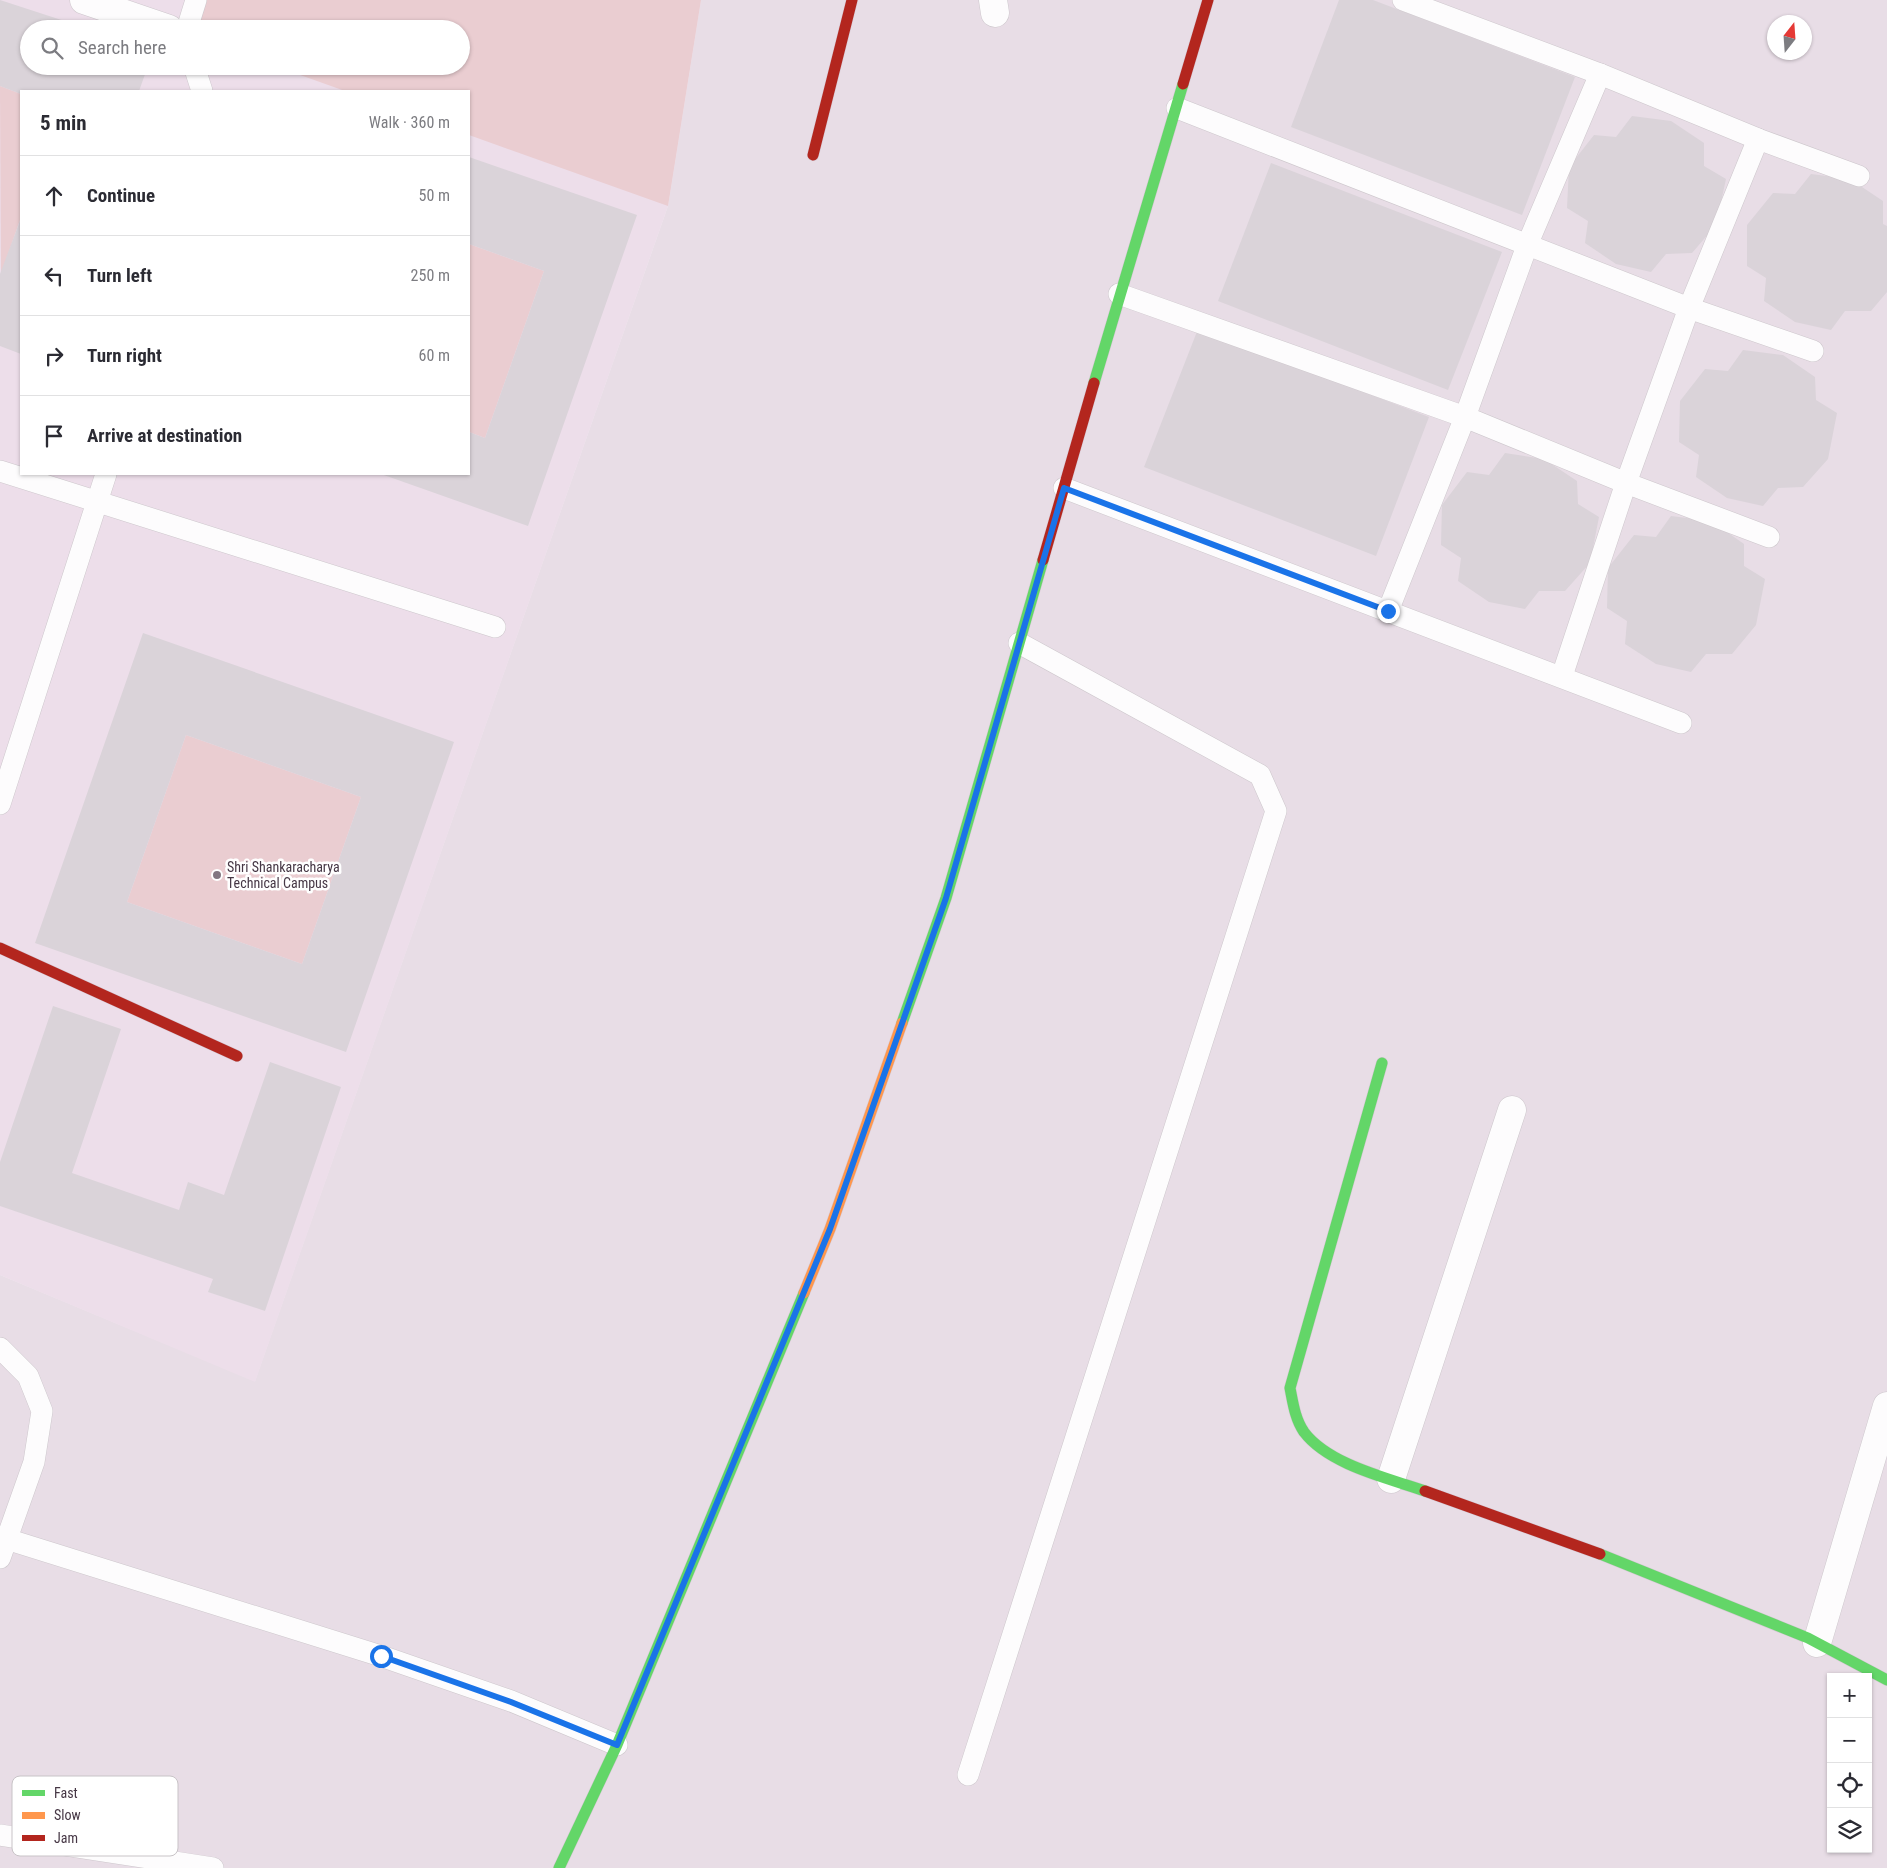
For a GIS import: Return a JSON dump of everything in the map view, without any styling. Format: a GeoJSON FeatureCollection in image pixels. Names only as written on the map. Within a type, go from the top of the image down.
{"type":"FeatureCollection","features":[{"type":"Feature","properties":{"kind":"street"},"geometry":{"type":"LineString","coordinates":[[84,0],[143,20]]}},
{"type":"Feature","properties":{"kind":"street"},"geometry":{"type":"LineString","coordinates":[[813,154],[852,0]]}},
{"type":"Feature","properties":{"kind":"street"},"geometry":{"type":"LineString","coordinates":[[559,1868],[617,1745],[830,1229],[946,898],[1119,294],[1177,108],[1208,0]]}},
{"type":"Feature","properties":{"kind":"street"},"geometry":{"type":"LineString","coordinates":[[0,948],[237,1056]]}},
{"type":"Feature","properties":{"kind":"street"},"geometry":{"type":"LineString","coordinates":[[1382,1063],[1290,1388],[1294,1415],[1310,1441],[1341,1461],[1639,1568],[1817,1643],[1887,1680]]}},
{"type":"Feature","properties":{"kind":"street"},"geometry":{"type":"LineString","coordinates":[[1391,1479],[1512,1110]]}},
{"type":"Feature","properties":{"kind":"street"},"geometry":{"type":"LineString","coordinates":[[1817,1643],[1887,1406]]}},
{"type":"Feature","properties":{"kind":"lane"},"geometry":{"type":"LineString","coordinates":[[190,20],[196,0]]}},
{"type":"Feature","properties":{"kind":"lane"},"geometry":{"type":"LineString","coordinates":[[1403,0],[1600,74],[1758,139],[1859,176]]}},
{"type":"Feature","properties":{"kind":"lane"},"geometry":{"type":"LineString","coordinates":[[1388,611],[1465,417],[1528,243],[1600,74]]}},
{"type":"Feature","properties":{"kind":"lane"},"geometry":{"type":"LineString","coordinates":[[197,75],[202,90]]}},
{"type":"Feature","properties":{"kind":"lane"},"geometry":{"type":"LineString","coordinates":[[1177,108],[1528,243],[1689,308],[1813,351]]}},
{"type":"Feature","properties":{"kind":"lane"},"geometry":{"type":"LineString","coordinates":[[1562,676],[1626,483],[1689,308],[1758,139]]}},
{"type":"Feature","properties":{"kind":"lane"},"geometry":{"type":"LineString","coordinates":[[1119,294],[1465,417],[1626,483],[1768,537]]}},
{"type":"Feature","properties":{"kind":"lane"},"geometry":{"type":"LineString","coordinates":[[0,471],[495,627]]}},
{"type":"Feature","properties":{"kind":"lane"},"geometry":{"type":"LineString","coordinates":[[0,804],[106,475]]}},
{"type":"Feature","properties":{"kind":"lane"},"geometry":{"type":"LineString","coordinates":[[1064,488],[1562,676],[1680,723]]}},
{"type":"Feature","properties":{"kind":"lane"},"geometry":{"type":"LineString","coordinates":[[968,1775],[1276,811],[1260,775],[1019,643]]}},
{"type":"Feature","properties":{"kind":"lane"},"geometry":{"type":"LineString","coordinates":[[0,1348],[28,1376],[42,1411],[34,1462],[2,1545],[381,1656],[511,1702],[617,1745]]}},
{"type":"Feature","properties":{"kind":"lane"},"geometry":{"type":"LineString","coordinates":[[136,1856],[213,1868]]}},
{"type":"Feature","properties":{"kind":"shaded area","name":"Shri Shankaracharya Technical Campus"},"geometry":{"type":"Polygon","coordinates":[[[0,0],[701,0],[668,206],[255,1382],[0,1275],[0,0]]]}},
{"type":"Feature","properties":{"kind":"shaded area"},"geometry":{"type":"Polygon","coordinates":[[[196,0],[701,0],[668,206],[470,135],[470,90],[342,90],[300,75],[470,75],[470,20],[190,20],[196,0]]]}},
{"type":"Feature","properties":{"kind":"shaded area"},"geometry":{"type":"Polygon","coordinates":[[[701,0],[1887,0],[1887,1868],[0,1868],[0,1275],[255,1381],[668,206],[701,0]]]}},
{"type":"Feature","properties":{"kind":"shaded area"},"geometry":{"type":"Polygon","coordinates":[[[0,86],[20,94],[20,220],[1,274],[0,86]]]}},
{"type":"Feature","properties":{"kind":"shaded area"},"geometry":{"type":"Polygon","coordinates":[[[470,244],[544,271],[485,438],[470,432],[470,244]]]}},
{"type":"Feature","properties":{"kind":"shaded area"},"geometry":{"type":"Polygon","coordinates":[[[186,735],[361,797],[302,964],[127,902],[186,735]]]}},
{"type":"Feature","properties":{"kind":"building"},"geometry":{"type":"Polygon","coordinates":[[[0,0],[61,20],[20,20],[20,75],[145,75],[139,90],[20,90],[20,94],[0,86],[0,0]]]}},
{"type":"Feature","properties":{"kind":"building"},"geometry":{"type":"Polygon","coordinates":[[[1339,0],[1373,0],[1575,77],[1522,215],[1291,127],[1339,0]]]}},
{"type":"Feature","properties":{"kind":"building"},"geometry":{"type":"Polygon","coordinates":[[[1632,116],[1671,121],[1704,143],[1704,166],[1726,179],[1716,225],[1692,253],[1666,254],[1651,272],[1616,264],[1585,243],[1588,221],[1567,208],[1569,167],[1594,135],[1616,137],[1632,116]]]}},
{"type":"Feature","properties":{"kind":"building"},"geometry":{"type":"Polygon","coordinates":[[[470,157],[637,215],[528,526],[384,475],[470,475],[470,432],[485,438],[544,271],[470,244],[470,157]]]}},
{"type":"Feature","properties":{"kind":"building"},"geometry":{"type":"Polygon","coordinates":[[[1271,163],[1502,252],[1448,390],[1218,301],[1271,163]]]}},
{"type":"Feature","properties":{"kind":"building"},"geometry":{"type":"Polygon","coordinates":[[[1811,174],[1850,179],[1883,201],[1883,224],[1887,226],[1887,292],[1871,311],[1845,311],[1831,330],[1795,322],[1764,301],[1766,278],[1747,266],[1747,225],[1773,193],[1795,194],[1811,174]]]}},
{"type":"Feature","properties":{"kind":"building"},"geometry":{"type":"Polygon","coordinates":[[[20,221],[20,354],[0,346],[0,274],[20,221]]]}},
{"type":"Feature","properties":{"kind":"building"},"geometry":{"type":"Polygon","coordinates":[[[1198,329],[1429,417],[1376,556],[1144,467],[1198,329]]]}},
{"type":"Feature","properties":{"kind":"building"},"geometry":{"type":"Polygon","coordinates":[[[1743,350],[1783,355],[1815,377],[1816,400],[1837,413],[1828,459],[1803,487],[1778,488],[1763,506],[1727,498],[1696,477],[1699,455],[1679,442],[1680,401],[1705,369],[1728,371],[1743,350]]]}},
{"type":"Feature","properties":{"kind":"building"},"geometry":{"type":"Polygon","coordinates":[[[1505,453],[1544,459],[1577,481],[1578,504],[1599,517],[1590,563],[1565,591],[1539,591],[1525,609],[1489,602],[1458,581],[1461,558],[1441,545],[1442,505],[1467,472],[1489,475],[1505,453]]]}},
{"type":"Feature","properties":{"kind":"building"},"geometry":{"type":"Polygon","coordinates":[[[1671,516],[1711,521],[1744,544],[1744,566],[1765,579],[1756,625],[1732,654],[1706,654],[1691,672],[1656,664],[1625,644],[1627,621],[1607,608],[1608,568],[1634,535],[1656,537],[1671,516]]]}},
{"type":"Feature","properties":{"kind":"building"},"geometry":{"type":"Polygon","coordinates":[[[143,633],[454,742],[346,1052],[35,943],[143,633]],[[186,735],[127,902],[302,964],[361,797],[186,735]]]}},
{"type":"Feature","properties":{"kind":"building"},"geometry":{"type":"Polygon","coordinates":[[[53,1006],[121,1029],[72,1173],[179,1210],[188,1182],[224,1195],[270,1062],[341,1087],[265,1311],[208,1292],[213,1279],[0,1206],[0,1162],[53,1006]]]}},
{"type":"Feature","properties":{"kind":"traffic: fast"},"geometry":{"type":"LineString","coordinates":[[1094,383],[1183,84]]}},
{"type":"Feature","properties":{"kind":"traffic: fast"},"geometry":{"type":"LineString","coordinates":[[902,1023],[946,898],[1043,560]]}},
{"type":"Feature","properties":{"kind":"traffic: fast"},"geometry":{"type":"LineString","coordinates":[[1382,1063],[1290,1388],[1298,1422],[1304,1432],[1328,1453],[1360,1469],[1425,1491]]}},
{"type":"Feature","properties":{"kind":"traffic: fast"},"geometry":{"type":"LineString","coordinates":[[559,1868],[617,1745],[804,1293]]}},
{"type":"Feature","properties":{"kind":"traffic: fast"},"geometry":{"type":"LineString","coordinates":[[1600,1554],[1808,1638],[1887,1680]]}},
{"type":"Feature","properties":{"kind":"traffic: slow"},"geometry":{"type":"LineString","coordinates":[[804,1293],[830,1229],[902,1023]]}},
{"type":"Feature","properties":{"kind":"traffic: jam"},"geometry":{"type":"LineString","coordinates":[[813,155],[852,0]]}},
{"type":"Feature","properties":{"kind":"traffic: jam"},"geometry":{"type":"LineString","coordinates":[[1183,84],[1208,0]]}},
{"type":"Feature","properties":{"kind":"traffic: jam"},"geometry":{"type":"LineString","coordinates":[[1043,560],[1094,383]]}},
{"type":"Feature","properties":{"kind":"traffic: jam"},"geometry":{"type":"LineString","coordinates":[[0,948],[237,1056]]}},
{"type":"Feature","properties":{"kind":"traffic: jam"},"geometry":{"type":"LineString","coordinates":[[1425,1491],[1600,1554]]}},
{"type":"Feature","properties":{"kind":"place","name":"Shri Shankaracharya Technical Campus"},"geometry":{"type":"Point","coordinates":[217,875]}},
{"type":"Feature","properties":{"kind":"route"},"geometry":{"type":"LineString","coordinates":[[381,1656],[511,1702],[617,1745],[830,1229],[946,898],[1064,488],[1388,611]]}}]}
